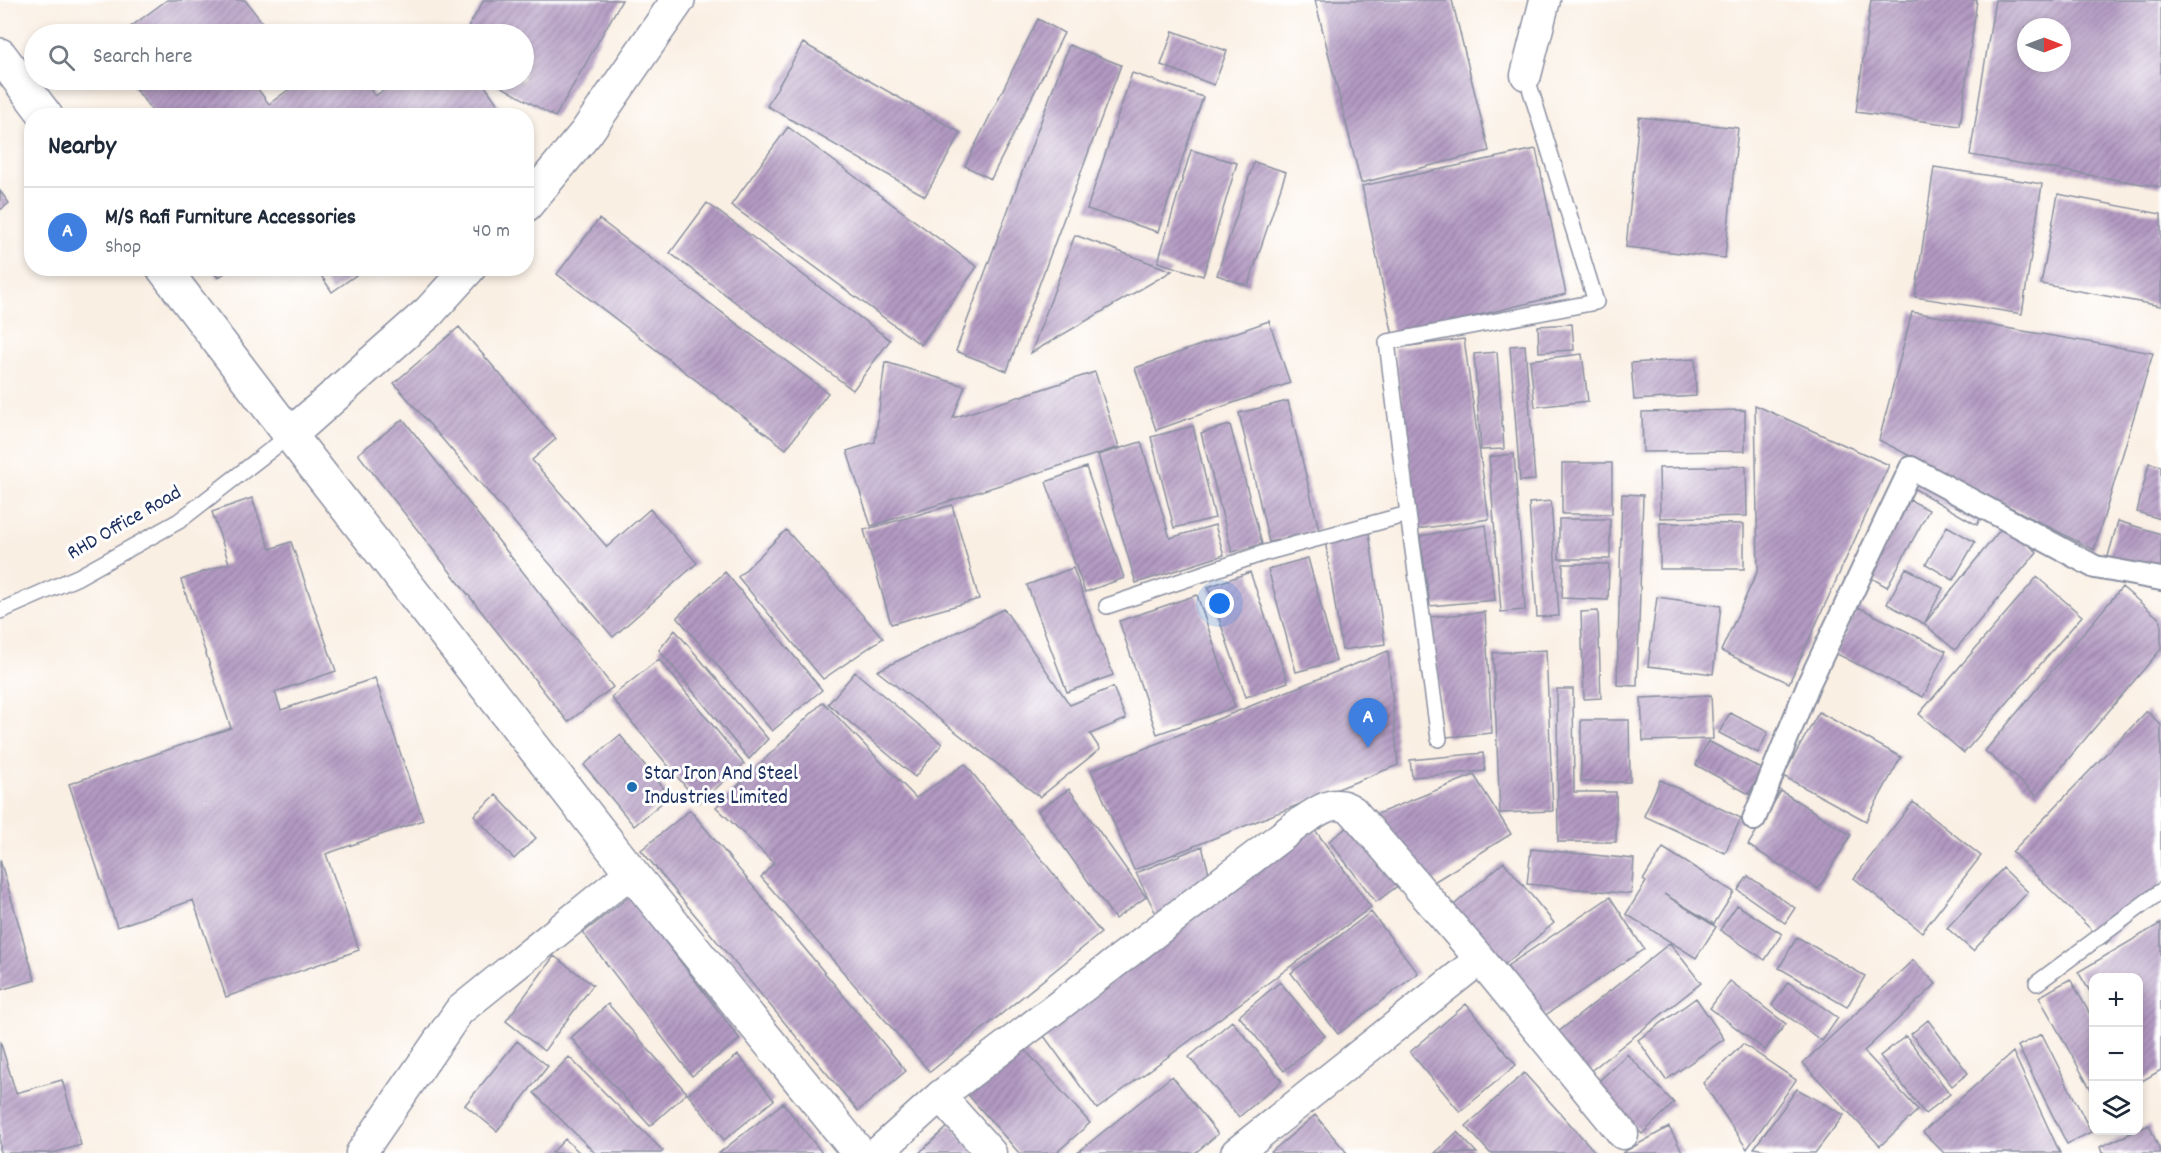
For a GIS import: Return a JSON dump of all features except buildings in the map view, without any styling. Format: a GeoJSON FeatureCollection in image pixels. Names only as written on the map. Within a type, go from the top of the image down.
{"type":"FeatureCollection","features":[{"type":"Feature","properties":{"kind":"street"},"geometry":{"type":"LineString","coordinates":[[534,195],[586,133],[678,0]]}},
{"type":"Feature","properties":{"kind":"street"},"geometry":{"type":"LineString","coordinates":[[1526,75],[1545,0]]}},
{"type":"Feature","properties":{"kind":"street"},"geometry":{"type":"LineString","coordinates":[[0,55],[24,87]]}},
{"type":"Feature","properties":{"kind":"street"},"geometry":{"type":"LineString","coordinates":[[26,90],[40,108]]}},
{"type":"Feature","properties":{"kind":"street"},"geometry":{"type":"LineString","coordinates":[[169,276],[290,435],[631,872],[859,1153]]}},
{"type":"Feature","properties":{"kind":"street"},"geometry":{"type":"LineString","coordinates":[[290,435],[429,312],[462,276]]}},
{"type":"Feature","properties":{"kind":"street"},"geometry":{"type":"LineString","coordinates":[[1754,819],[1809,683],[1911,468],[2096,567],[2161,579]]}},
{"type":"Feature","properties":{"kind":"street"},"geometry":{"type":"LineString","coordinates":[[877,1153],[940,1096],[1299,823],[1336,804],[1345,805],[1353,811],[1480,959],[1623,1134]]}},
{"type":"Feature","properties":{"kind":"street"},"geometry":{"type":"LineString","coordinates":[[361,1153],[459,1011],[631,872]]}},
{"type":"Feature","properties":{"kind":"street"},"geometry":{"type":"LineString","coordinates":[[1236,1153],[1480,959]]}},
{"type":"Feature","properties":{"kind":"street"},"geometry":{"type":"LineString","coordinates":[[940,1096],[991,1153]]}},
{"type":"Feature","properties":{"kind":"lane"},"geometry":{"type":"LineString","coordinates":[[1439,739],[1387,342],[1596,302],[1526,75]]}},
{"type":"Feature","properties":{"kind":"lane","name":"RHD Office Road"},"geometry":{"type":"LineString","coordinates":[[0,611],[78,577],[179,521],[290,435]]}},
{"type":"Feature","properties":{"kind":"lane"},"geometry":{"type":"LineString","coordinates":[[1107,606],[1264,553],[1408,514]]}},
{"type":"Feature","properties":{"kind":"lane"},"geometry":{"type":"LineString","coordinates":[[2037,983],[2161,891]]}},
{"type":"Feature","properties":{"kind":"place","name":"M/S Rafi Furniture Accessories"},"geometry":{"type":"Point","coordinates":[1368,748]}},
{"type":"Feature","properties":{"kind":"place","name":"Star Iron And Steel Industries Limited"},"geometry":{"type":"Point","coordinates":[632,787]}}]}
